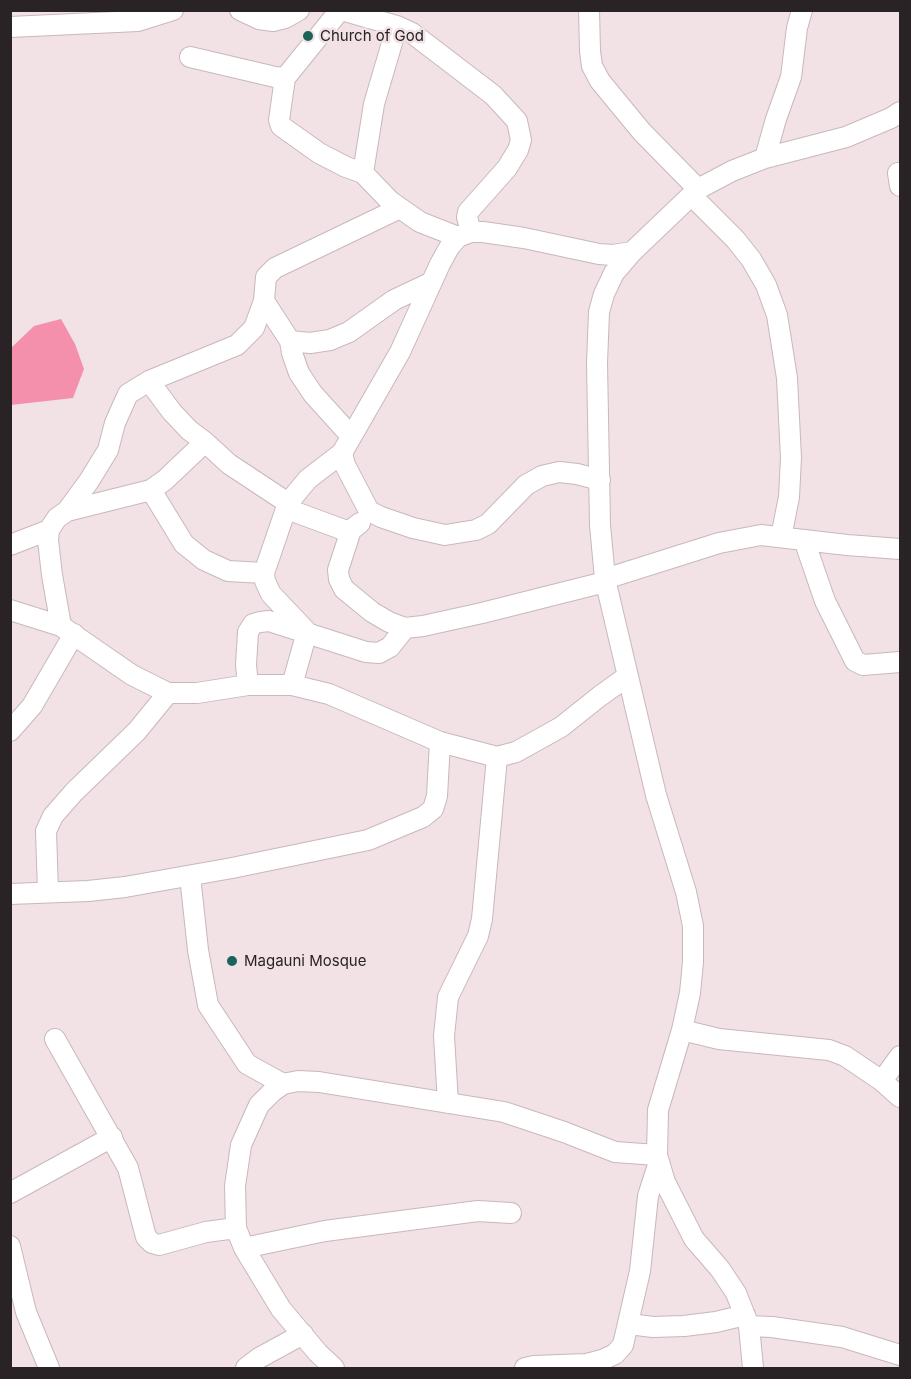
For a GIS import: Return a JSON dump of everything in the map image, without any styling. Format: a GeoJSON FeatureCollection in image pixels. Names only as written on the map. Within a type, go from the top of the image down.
{"type":"FeatureCollection","features":[{"type":"Feature","properties":{"kind":"street"},"geometry":{"type":"LineString","coordinates":[[12,21],[138,21],[172,10]]}},
{"type":"Feature","properties":{"kind":"street"},"geometry":{"type":"LineString","coordinates":[[240,10],[258,19],[273,21],[285,18],[299,10]]}},
{"type":"Feature","properties":{"kind":"street"},"geometry":{"type":"LineString","coordinates":[[307,632],[271,594],[265,581],[264,573],[287,506],[308,479],[347,445],[400,352],[430,283],[450,246],[465,234],[468,212],[507,168],[521,140],[517,121],[494,95],[412,33],[397,26],[340,10],[285,78],[279,120],[281,126],[319,153],[363,173],[390,201],[420,222],[465,234],[524,238],[599,254],[613,255],[632,252]]}},
{"type":"Feature","properties":{"kind":"street"},"geometry":{"type":"LineString","coordinates":[[589,10],[592,66],[600,81],[751,259],[766,285],[777,315],[787,378],[791,458],[789,497],[781,537]]}},
{"type":"Feature","properties":{"kind":"street"},"geometry":{"type":"LineString","coordinates":[[765,158],[791,76],[797,28],[802,10]]}},
{"type":"Feature","properties":{"kind":"street"},"geometry":{"type":"LineString","coordinates":[[363,173],[374,104],[397,26]]}},
{"type":"Feature","properties":{"kind":"street"},"geometry":{"type":"LineString","coordinates":[[190,57],[285,78]]}},
{"type":"Feature","properties":{"kind":"street"},"geometry":{"type":"LineString","coordinates":[[525,1368],[587,1364],[615,1354],[623,1345],[640,1271],[648,1196],[658,1159],[658,1110],[682,1030],[693,962],[693,926],[686,892],[656,795],[605,581],[600,525],[597,363],[599,312],[604,294],[614,273],[632,252],[695,192],[732,171],[765,158],[846,137],[900,112]]}},
{"type":"Feature","properties":{"kind":"street"},"geometry":{"type":"LineString","coordinates":[[10,731],[32,706],[68,630],[52,575],[49,530],[57,518],[66,511],[108,450],[115,423],[128,394],[149,381],[237,345],[254,328],[264,301],[266,277],[275,268],[400,208]]}},
{"type":"Feature","properties":{"kind":"street"},"geometry":{"type":"LineString","coordinates":[[290,342],[310,343],[330,340],[349,332],[394,300],[430,283]]}},
{"type":"Feature","properties":{"kind":"street"},"geometry":{"type":"LineString","coordinates":[[264,301],[290,342],[303,380],[347,445],[345,465],[369,511],[413,528],[446,535],[464,533],[488,524],[526,485],[543,476],[559,472],[600,480]]}},
{"type":"Feature","properties":{"kind":"street"},"geometry":{"type":"LineString","coordinates":[[149,381],[189,430],[229,465],[287,506],[323,523],[351,530]]}},
{"type":"Feature","properties":{"kind":"street"},"geometry":{"type":"LineString","coordinates":[[66,511],[151,489],[165,480],[205,442]]}},
{"type":"Feature","properties":{"kind":"street"},"geometry":{"type":"LineString","coordinates":[[151,489],[184,544],[204,560],[228,570],[264,573]]}},
{"type":"Feature","properties":{"kind":"street"},"geometry":{"type":"LineString","coordinates":[[369,511],[358,526],[351,530],[338,570],[339,579],[344,589],[372,612],[405,628],[462,617],[605,581],[739,538],[761,535],[900,549]]}},
{"type":"Feature","properties":{"kind":"street"},"geometry":{"type":"LineString","coordinates":[[10,545],[49,530]]}},
{"type":"Feature","properties":{"kind":"street"},"geometry":{"type":"LineString","coordinates":[[804,540],[825,601],[855,661],[863,665],[900,662]]}},
{"type":"Feature","properties":{"kind":"street"},"geometry":{"type":"LineString","coordinates":[[10,610],[68,630],[132,675],[168,693],[196,693],[248,685],[292,685],[329,694],[440,742],[497,757],[516,752],[561,727],[628,676]]}},
{"type":"Feature","properties":{"kind":"street"},"geometry":{"type":"LineString","coordinates":[[248,685],[246,645],[248,632],[254,624],[269,621],[366,652],[379,653],[390,647],[405,628]]}},
{"type":"Feature","properties":{"kind":"street"},"geometry":{"type":"LineString","coordinates":[[292,685],[307,632]]}},
{"type":"Feature","properties":{"kind":"street"},"geometry":{"type":"LineString","coordinates":[[48,892],[46,831],[53,816],[74,792],[137,731],[168,693]]}},
{"type":"Feature","properties":{"kind":"street"},"geometry":{"type":"LineString","coordinates":[[10,894],[88,891],[125,886],[190,876],[348,846],[368,840],[423,817],[433,809],[437,796],[440,742]]}},
{"type":"Feature","properties":{"kind":"street"},"geometry":{"type":"LineString","coordinates":[[448,1103],[444,1036],[448,997],[478,936],[482,919],[497,757]]}},
{"type":"Feature","properties":{"kind":"street"},"geometry":{"type":"LineString","coordinates":[[190,876],[198,950],[208,1005],[247,1064],[283,1084]]}},
{"type":"Feature","properties":{"kind":"street"},"geometry":{"type":"LineString","coordinates":[[682,1030],[719,1039],[829,1050],[844,1056],[882,1081],[900,1097]]}},
{"type":"Feature","properties":{"kind":"street"},"geometry":{"type":"LineString","coordinates":[[55,1039],[128,1168],[146,1236],[152,1243],[159,1245],[206,1232],[237,1228]]}},
{"type":"Feature","properties":{"kind":"street"},"geometry":{"type":"LineString","coordinates":[[882,1081],[900,1056]]}},
{"type":"Feature","properties":{"kind":"street"},"geometry":{"type":"LineString","coordinates":[[334,1368],[318,1353],[281,1309],[244,1248],[237,1228],[235,1186],[241,1145],[259,1105],[283,1084],[298,1081],[319,1082],[504,1112],[615,1152],[658,1159]]}},
{"type":"Feature","properties":{"kind":"street"},"geometry":{"type":"LineString","coordinates":[[10,1193],[112,1137]]}},
{"type":"Feature","properties":{"kind":"street"},"geometry":{"type":"LineString","coordinates":[[658,1159],[665,1182],[694,1239],[720,1269],[736,1293],[747,1321],[753,1368]]}},
{"type":"Feature","properties":{"kind":"street"},"geometry":{"type":"LineString","coordinates":[[244,1248],[325,1232],[478,1210],[511,1213]]}},
{"type":"Feature","properties":{"kind":"street"},"geometry":{"type":"LineString","coordinates":[[10,1246],[15,1289],[49,1368]]}},
{"type":"Feature","properties":{"kind":"street"},"geometry":{"type":"LineString","coordinates":[[629,1324],[653,1327],[747,1321],[842,1337],[900,1355]]}},
{"type":"Feature","properties":{"kind":"street"},"geometry":{"type":"LineString","coordinates":[[246,1368],[259,1358],[303,1334]]}},
{"type":"Feature","properties":{"kind":"shaded area"},"geometry":{"type":"Polygon","coordinates":[[[61,319],[75,344],[84,369],[73,398],[11,405],[11,348],[34,326],[61,319]]]}},
{"type":"Feature","properties":{"kind":"place","name":"Church of God"},"geometry":{"type":"Point","coordinates":[308,36]}},
{"type":"Feature","properties":{"kind":"place","name":"Magauni Mosque"},"geometry":{"type":"Point","coordinates":[232,961]}}]}
